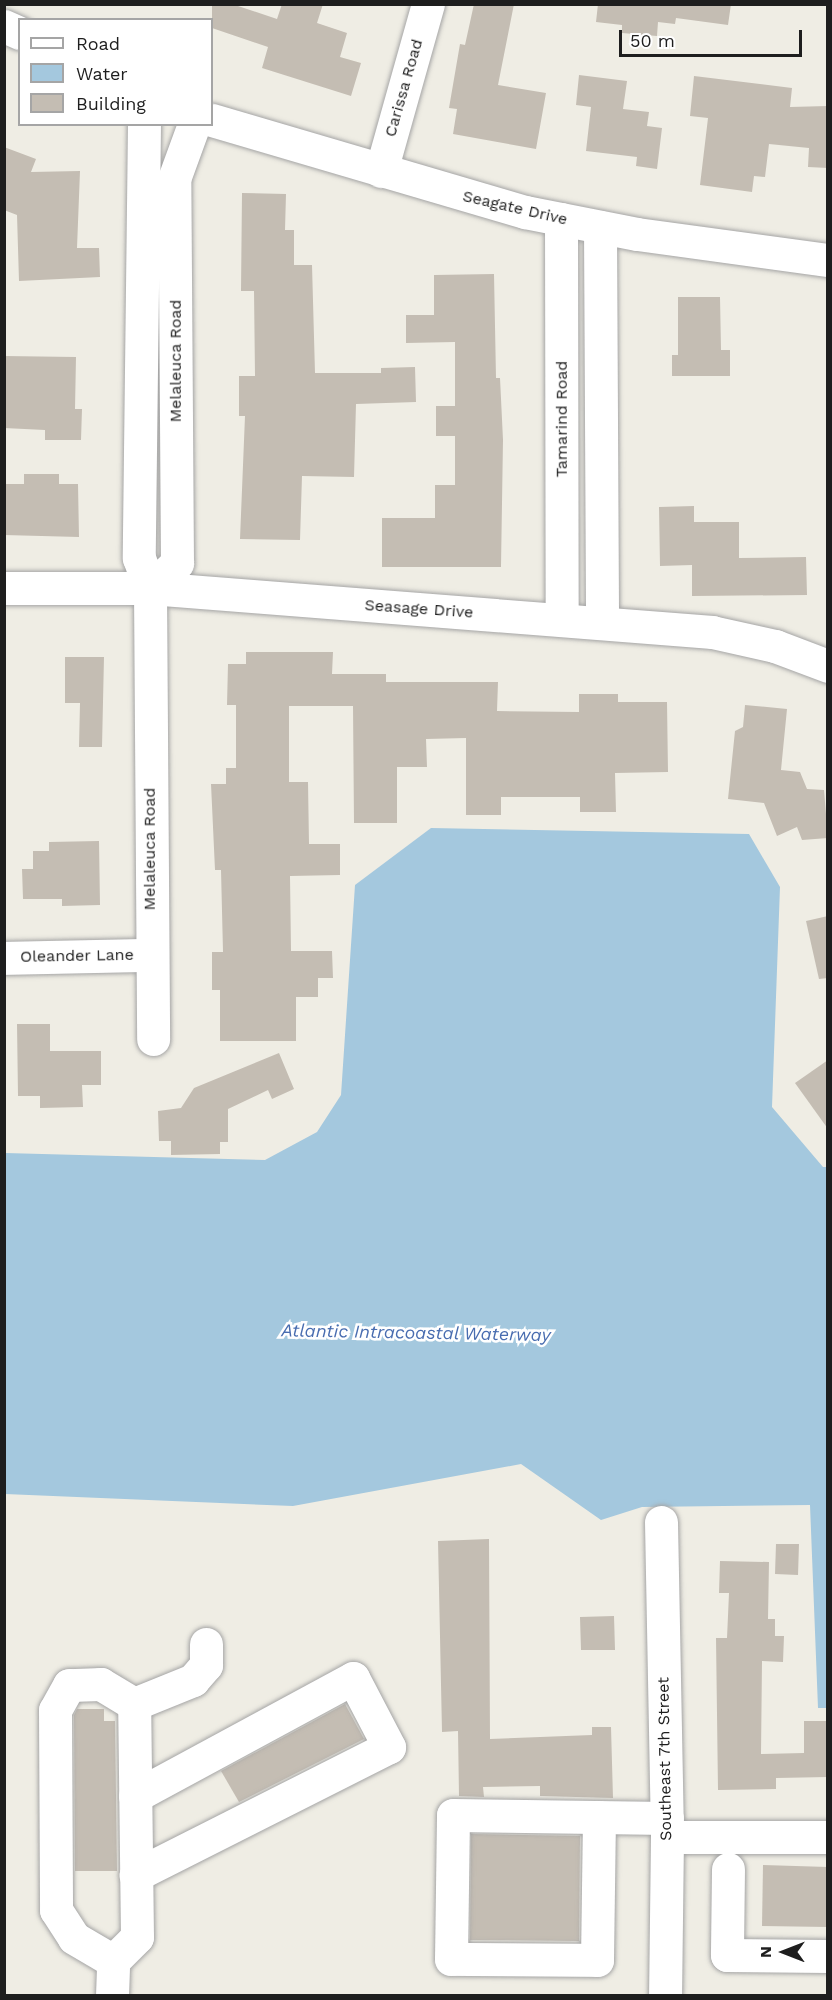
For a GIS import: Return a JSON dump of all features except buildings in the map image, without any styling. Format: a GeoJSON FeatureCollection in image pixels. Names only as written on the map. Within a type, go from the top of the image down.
{"type":"FeatureCollection","features":[{"type":"Feature","properties":{"kind":"street","name":"Carissa Road"},"geometry":{"type":"LineString","coordinates":[[381,171],[428,4]]}},
{"type":"Feature","properties":{"kind":"street"},"geometry":{"type":"LineString","coordinates":[[4,26],[18,32]]}},
{"type":"Feature","properties":{"kind":"street","name":"Seagate Drive"},"geometry":{"type":"LineString","coordinates":[[213,120],[444,191],[561,219],[600,227],[828,260]]}},
{"type":"Feature","properties":{"kind":"street","name":"Melaleuca Road"},"geometry":{"type":"LineString","coordinates":[[144,126],[140,558],[150,588],[150,955],[153,1039]]}},
{"type":"Feature","properties":{"kind":"street","name":"Melaleuca Road"},"geometry":{"type":"LineString","coordinates":[[150,588],[177,563],[174,179],[193,126]]}},
{"type":"Feature","properties":{"kind":"street","name":"Tamarind Road"},"geometry":{"type":"LineString","coordinates":[[561,219],[562,619]]}},
{"type":"Feature","properties":{"kind":"street"},"geometry":{"type":"LineString","coordinates":[[600,227],[602,623]]}},
{"type":"Feature","properties":{"kind":"street","name":"Seasage Drive"},"geometry":{"type":"LineString","coordinates":[[4,588],[150,588],[712,632],[775,646],[828,666]]}},
{"type":"Feature","properties":{"kind":"street","name":"Oleander Lane"},"geometry":{"type":"LineString","coordinates":[[4,958],[150,955]]}},
{"type":"Feature","properties":{"kind":"street","name":"Southeast 7th Street"},"geometry":{"type":"LineString","coordinates":[[661,1522],[667,1827],[665,1995]]}},
{"type":"Feature","properties":{"kind":"street"},"geometry":{"type":"LineString","coordinates":[[134,1704],[193,1680],[206,1665],[206,1644]]}},
{"type":"Feature","properties":{"kind":"street"},"geometry":{"type":"LineString","coordinates":[[135,1796],[353,1678],[389,1747],[136,1875]]}},
{"type":"Feature","properties":{"kind":"street"},"geometry":{"type":"LineString","coordinates":[[113,1961],[74,1938],[56,1910],[55,1710],[69,1685],[101,1684],[134,1704]]}},
{"type":"Feature","properties":{"kind":"street"},"geometry":{"type":"LineString","coordinates":[[112,1995],[113,1961],[137,1937],[134,1704]]}},
{"type":"Feature","properties":{"kind":"street"},"geometry":{"type":"LineString","coordinates":[[599,1817],[597,1960],[451,1959],[453,1815],[599,1817],[667,1827],[828,1837]]}},
{"type":"Feature","properties":{"kind":"street"},"geometry":{"type":"LineString","coordinates":[[728,1869],[727,1955],[828,1956]]}},
{"type":"Feature","properties":{"kind":"water","name":"Atlantic Intracoastal Waterway"},"geometry":{"type":"Polygon","coordinates":[[[431,828],[749,834],[780,887],[772,1107],[823,1167],[827,1167],[827,1708],[818,1708],[810,1505],[642,1507],[601,1520],[521,1464],[293,1506],[5,1494],[5,1153],[265,1160],[317,1132],[341,1095],[355,885],[431,828]]]}}]}
